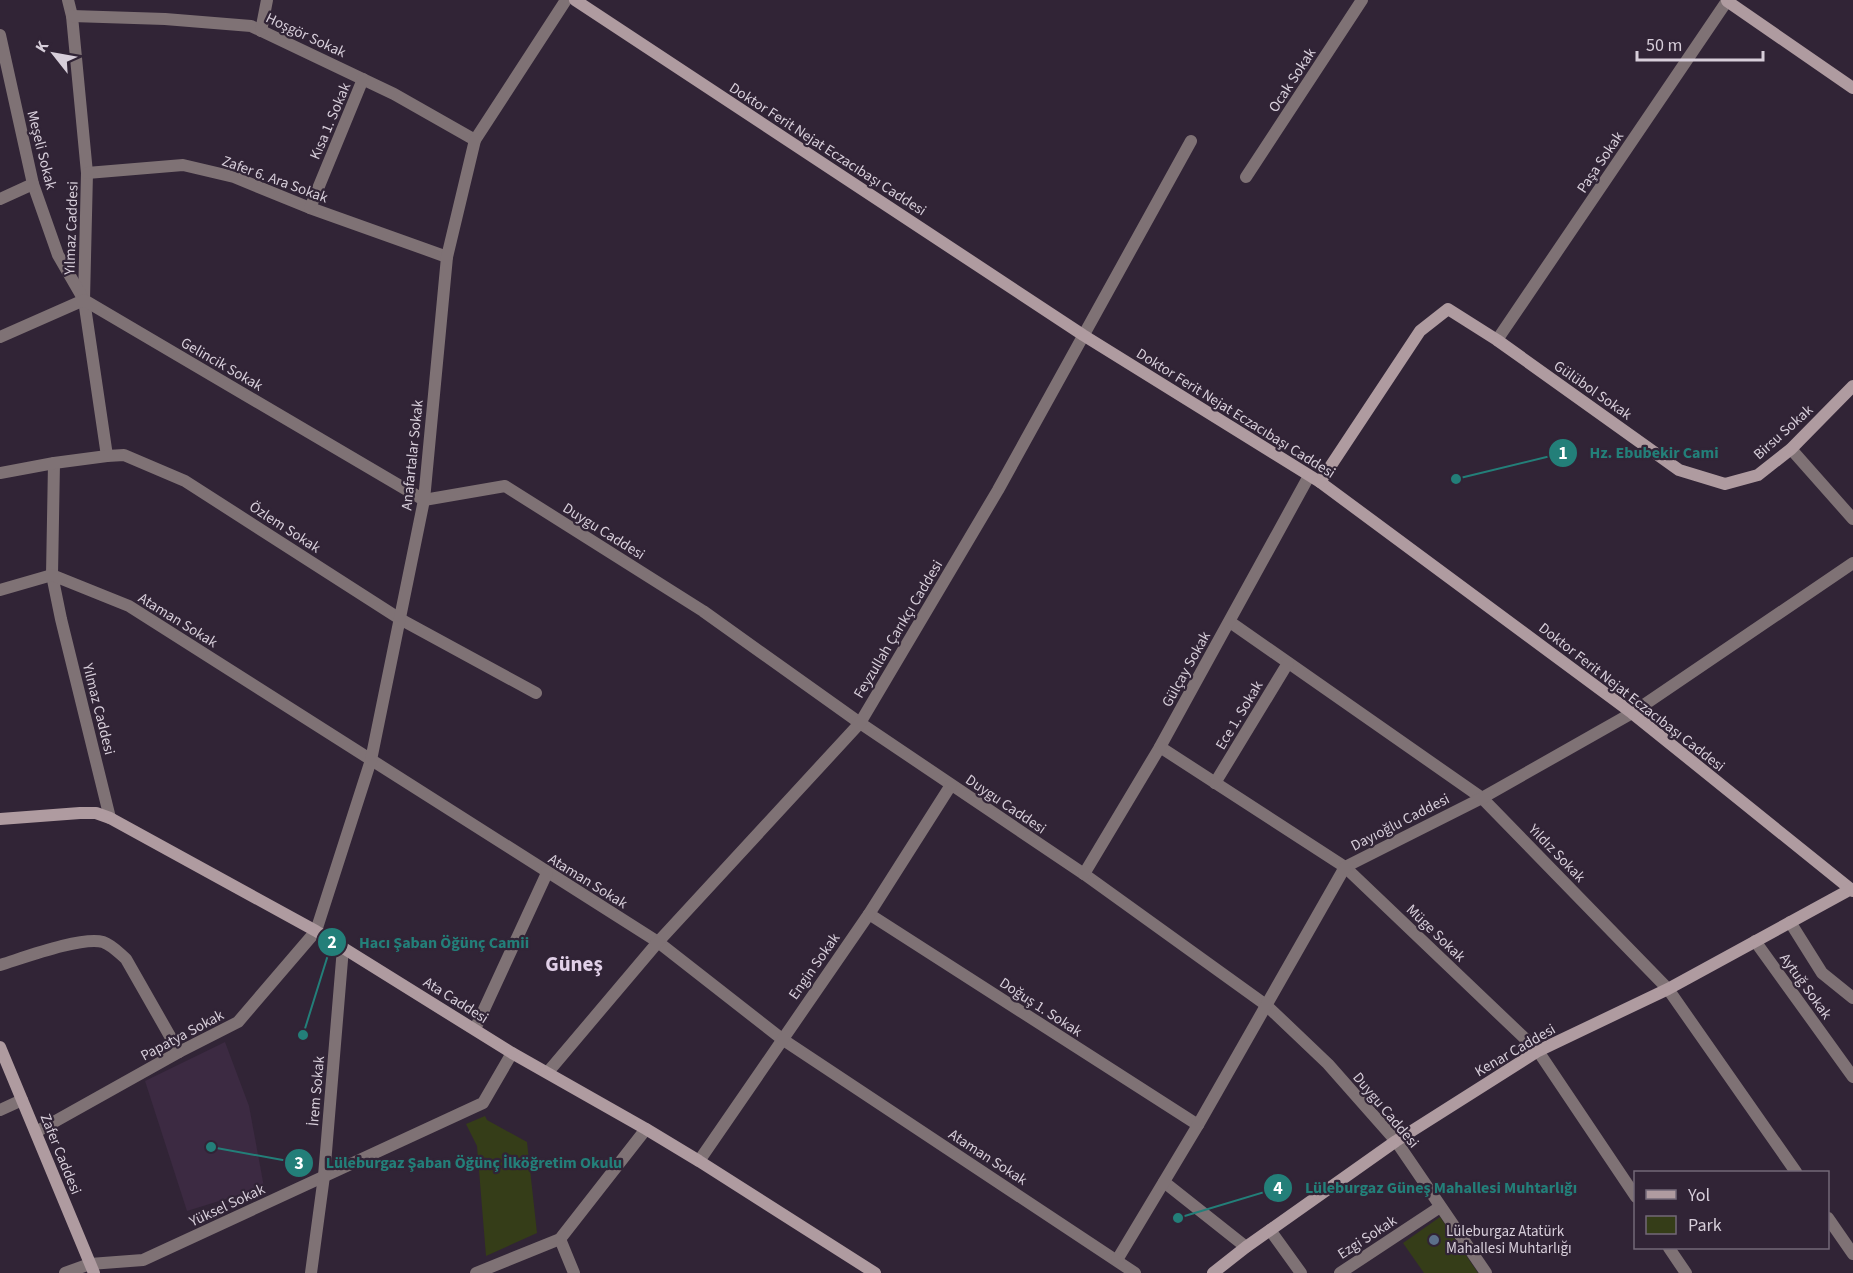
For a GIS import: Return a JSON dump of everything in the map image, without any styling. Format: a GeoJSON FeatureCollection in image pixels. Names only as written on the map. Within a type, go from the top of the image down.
{"type":"FeatureCollection","features":[{"type":"Feature","properties":{"kind":"main road","name":"Doktor Ferit Nejat Eczacıbaşı Caddesi"},"geometry":{"type":"LineString","coordinates":[[575,0],[1083,335],[1314,479],[1632,713],[1852,889]]}},
{"type":"Feature","properties":{"kind":"main road"},"geometry":{"type":"LineString","coordinates":[[1726,2],[1853,88]]}},
{"type":"Feature","properties":{"kind":"main road","name":"Gülübol Sokak"},"geometry":{"type":"LineString","coordinates":[[1448,309],[1497,340],[1679,470],[1725,484]]}},
{"type":"Feature","properties":{"kind":"main road","name":"Gülçay Sokak"},"geometry":{"type":"LineString","coordinates":[[1314,479],[1420,331],[1448,309]]}},
{"type":"Feature","properties":{"kind":"main road","name":"Birsu Sokak"},"geometry":{"type":"LineString","coordinates":[[1725,484],[1758,475],[1791,449],[1853,386]]}},
{"type":"Feature","properties":{"kind":"main road","name":"Ata Caddesi"},"geometry":{"type":"LineString","coordinates":[[0,819],[80,813],[96,813],[110,819],[316,931],[512,1053],[699,1161],[875,1273]]}},
{"type":"Feature","properties":{"kind":"main road","name":"Kenar Caddesi"},"geometry":{"type":"LineString","coordinates":[[1213,1273],[1246,1247],[1396,1142],[1538,1051],[1668,989],[1852,889]]}},
{"type":"Feature","properties":{"kind":"main road","name":"Zafer Caddesi"},"geometry":{"type":"LineString","coordinates":[[0,1047],[92,1269]]}},
{"type":"Feature","properties":{"kind":"street","name":"Yılmaz Caddesi"},"geometry":{"type":"LineString","coordinates":[[68,0],[72,16],[87,173],[84,300],[107,456]]}},
{"type":"Feature","properties":{"kind":"street"},"geometry":{"type":"LineString","coordinates":[[261,31],[267,0]]}},
{"type":"Feature","properties":{"kind":"street","name":"Anafartalar Sokak"},"geometry":{"type":"LineString","coordinates":[[316,931],[371,759],[424,500],[447,257],[475,140],[566,0]]}},
{"type":"Feature","properties":{"kind":"street","name":"Ocak Sokak"},"geometry":{"type":"LineString","coordinates":[[1246,177],[1362,0]]}},
{"type":"Feature","properties":{"kind":"street","name":"Paşa Sokak"},"geometry":{"type":"LineString","coordinates":[[1497,340],[1726,2]]}},
{"type":"Feature","properties":{"kind":"street","name":"Hoşgör Sokak"},"geometry":{"type":"LineString","coordinates":[[72,16],[165,19],[251,26],[394,94],[475,140]]}},
{"type":"Feature","properties":{"kind":"street","name":"Meşeli Sokak"},"geometry":{"type":"LineString","coordinates":[[0,35],[2,55],[33,184],[58,255],[84,300]]}},
{"type":"Feature","properties":{"kind":"street","name":"Kısa 1. Sokak"},"geometry":{"type":"LineString","coordinates":[[310,208],[363,79]]}},
{"type":"Feature","properties":{"kind":"street","name":"Feyzullah Çarıkçı Caddesi"},"geometry":{"type":"LineString","coordinates":[[548,1072],[658,942],[860,723],[998,490],[1191,141]]}},
{"type":"Feature","properties":{"kind":"street","name":"Zafer 6. Ara Sokak"},"geometry":{"type":"LineString","coordinates":[[87,173],[183,165],[234,177],[310,208],[447,257]]}},
{"type":"Feature","properties":{"kind":"street"},"geometry":{"type":"LineString","coordinates":[[0,200],[33,184]]}},
{"type":"Feature","properties":{"kind":"street"},"geometry":{"type":"LineString","coordinates":[[0,337],[84,300]]}},
{"type":"Feature","properties":{"kind":"street","name":"Gelincik Sokak"},"geometry":{"type":"LineString","coordinates":[[84,300],[424,500]]}},
{"type":"Feature","properties":{"kind":"street"},"geometry":{"type":"LineString","coordinates":[[1791,449],[1853,519]]}},
{"type":"Feature","properties":{"kind":"street","name":"Özlem Sokak"},"geometry":{"type":"LineString","coordinates":[[0,473],[54,463],[124,455],[185,481],[400,619],[536,693]]}},
{"type":"Feature","properties":{"kind":"street","name":"Yılmaz Caddesi"},"geometry":{"type":"LineString","coordinates":[[54,463],[52,575],[110,819]]}},
{"type":"Feature","properties":{"kind":"street","name":"Gülçay Sokak"},"geometry":{"type":"LineString","coordinates":[[1084,874],[1314,479]]}},
{"type":"Feature","properties":{"kind":"street","name":"Duygu Caddesi"},"geometry":{"type":"LineString","coordinates":[[424,500],[505,486],[703,611],[860,723],[1084,874],[1266,1005],[1328,1064],[1396,1142],[1486,1273]]}},
{"type":"Feature","properties":{"kind":"street","name":"Dayıoğlu Caddesi"},"geometry":{"type":"LineString","coordinates":[[1117,1260],[1198,1125],[1344,867],[1482,798],[1632,713],[1853,563]]}},
{"type":"Feature","properties":{"kind":"street"},"geometry":{"type":"LineString","coordinates":[[0,590],[52,575]]}},
{"type":"Feature","properties":{"kind":"street","name":"Ataman Sokak"},"geometry":{"type":"LineString","coordinates":[[52,575],[129,606],[658,942],[782,1038],[1135,1273]]}},
{"type":"Feature","properties":{"kind":"street","name":"Yıldız Sokak"},"geometry":{"type":"LineString","coordinates":[[1230,622],[1482,798],[1668,989],[1795,1171]]}},
{"type":"Feature","properties":{"kind":"street","name":"Ece 1. Sokak"},"geometry":{"type":"LineString","coordinates":[[1215,783],[1288,663]]}},
{"type":"Feature","properties":{"kind":"street","name":"Müge Sokak"},"geometry":{"type":"LineString","coordinates":[[1160,747],[1344,867],[1538,1051],[1634,1195]]}},
{"type":"Feature","properties":{"kind":"street","name":"Engin Sokak"},"geometry":{"type":"LineString","coordinates":[[699,1161],[869,914],[951,785]]}},
{"type":"Feature","properties":{"kind":"street"},"geometry":{"type":"LineString","coordinates":[[475,1029],[547,873]]}},
{"type":"Feature","properties":{"kind":"street","name":"Doğuş 1. Sokak"},"geometry":{"type":"LineString","coordinates":[[869,914],[1198,1125]]}},
{"type":"Feature","properties":{"kind":"street"},"geometry":{"type":"LineString","coordinates":[[1790,922],[1822,973],[1853,998]]}},
{"type":"Feature","properties":{"kind":"street","name":"Papatya Sokak"},"geometry":{"type":"LineString","coordinates":[[36,1132],[179,1052],[238,1022],[316,931]]}},
{"type":"Feature","properties":{"kind":"street","name":"Aytuğ Sokak"},"geometry":{"type":"LineString","coordinates":[[1755,941],[1853,1077]]}},
{"type":"Feature","properties":{"kind":"street"},"geometry":{"type":"LineString","coordinates":[[0,965],[73,944],[102,942],[115,949],[126,959],[179,1052]]}},
{"type":"Feature","properties":{"kind":"street","name":"İrem Sokak"},"geometry":{"type":"LineString","coordinates":[[311,1273],[324,1176],[343,948]]}},
{"type":"Feature","properties":{"kind":"street","name":"Yüksel Sokak"},"geometry":{"type":"LineString","coordinates":[[65,1273],[143,1260],[483,1102],[512,1053]]}},
{"type":"Feature","properties":{"kind":"street"},"geometry":{"type":"LineString","coordinates":[[0,1110],[22,1100]]}},
{"type":"Feature","properties":{"kind":"street"},"geometry":{"type":"LineString","coordinates":[[476,1273],[560,1239],[646,1129]]}},
{"type":"Feature","properties":{"kind":"street"},"geometry":{"type":"LineString","coordinates":[[1164,1182],[1246,1247]]}},
{"type":"Feature","properties":{"kind":"street","name":"Ezgi Sokak"},"geometry":{"type":"LineString","coordinates":[[1340,1273],[1440,1207]]}},
{"type":"Feature","properties":{"kind":"street"},"geometry":{"type":"LineString","coordinates":[[1829,1221],[1853,1254]]}},
{"type":"Feature","properties":{"kind":"street"},"geometry":{"type":"LineString","coordinates":[[1270,1230],[1301,1273]]}},
{"type":"Feature","properties":{"kind":"street"},"geometry":{"type":"LineString","coordinates":[[560,1239],[574,1273]]}},
{"type":"Feature","properties":{"kind":"street"},"geometry":{"type":"LineString","coordinates":[[1670,1249],[1686,1273]]}},
{"type":"Feature","properties":{"kind":"shaded area"},"geometry":{"type":"Polygon","coordinates":[[[225,1042],[249,1106],[264,1187],[187,1211],[145,1081],[225,1042]]]}},
{"type":"Feature","properties":{"kind":"green space"},"geometry":{"type":"Polygon","coordinates":[[[485,1116],[487,1120],[527,1142],[537,1233],[486,1256],[477,1146],[466,1124],[485,1116]]]}},
{"type":"Feature","properties":{"kind":"green space"},"geometry":{"type":"Polygon","coordinates":[[[1440,1217],[1478,1273],[1424,1273],[1403,1243],[1440,1217]]]}},
{"type":"Feature","properties":{"kind":"place","name":"Hz. Ebubekir Cami"},"geometry":{"type":"Point","coordinates":[1456,479]}},
{"type":"Feature","properties":{"kind":"place","name":"Hacı Şaban Öğünç Camii"},"geometry":{"type":"Point","coordinates":[303,1035]}},
{"type":"Feature","properties":{"kind":"place","name":"Lüleburgaz Şaban Öğünç İlköğretim Okulu"},"geometry":{"type":"Point","coordinates":[211,1147]}},
{"type":"Feature","properties":{"kind":"place","name":"Lüleburgaz Güneş Mahallesi Muhtarlığı"},"geometry":{"type":"Point","coordinates":[1178,1218]}},
{"type":"Feature","properties":{"kind":"place","name":"Lüleburgaz Atatürk Mahallesi Muhtarlığı"},"geometry":{"type":"Point","coordinates":[1434,1240]}},
{"type":"Feature","properties":{"kind":"district","name":"Güneş"},"geometry":{"type":"Point","coordinates":[574,964]}}]}
